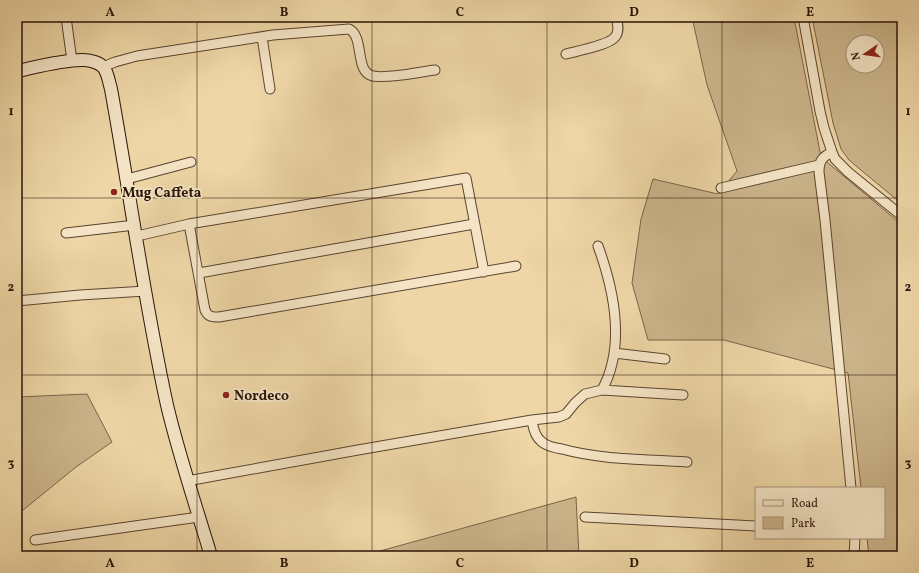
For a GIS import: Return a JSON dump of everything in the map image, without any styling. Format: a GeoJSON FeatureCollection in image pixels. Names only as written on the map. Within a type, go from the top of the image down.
{"type":"FeatureCollection","features":[{"type":"Feature","properties":{"kind":"street"},"geometry":{"type":"LineString","coordinates":[[66,17],[72,61]]}},
{"type":"Feature","properties":{"kind":"street"},"geometry":{"type":"LineString","coordinates":[[566,54],[608,42],[614,38],[617,34],[618,26],[616,17]]}},
{"type":"Feature","properties":{"kind":"street"},"geometry":{"type":"LineString","coordinates":[[803,17],[820,111],[832,152],[839,164],[902,216]]}},
{"type":"Feature","properties":{"kind":"street"},"geometry":{"type":"LineString","coordinates":[[103,67],[137,56],[262,37],[349,29],[356,34],[363,68],[372,76],[435,70]]}},
{"type":"Feature","properties":{"kind":"street"},"geometry":{"type":"LineString","coordinates":[[262,37],[270,89]]}},
{"type":"Feature","properties":{"kind":"street"},"geometry":{"type":"LineString","coordinates":[[17,71],[85,60],[95,62],[103,67],[108,76],[168,406],[187,481],[211,556]]}},
{"type":"Feature","properties":{"kind":"street"},"geometry":{"type":"LineString","coordinates":[[832,152],[824,156],[819,165],[852,487]]}},
{"type":"Feature","properties":{"kind":"street"},"geometry":{"type":"LineString","coordinates":[[127,179],[191,162]]}},
{"type":"Feature","properties":{"kind":"street"},"geometry":{"type":"LineString","coordinates":[[721,188],[819,165]]}},
{"type":"Feature","properties":{"kind":"street"},"geometry":{"type":"LineString","coordinates":[[66,233],[136,231],[189,224],[466,178],[484,272]]}},
{"type":"Feature","properties":{"kind":"street"},"geometry":{"type":"LineString","coordinates":[[189,224],[205,310],[208,315],[212,317],[516,266]]}},
{"type":"Feature","properties":{"kind":"street"},"geometry":{"type":"LineString","coordinates":[[199,273],[474,224]]}},
{"type":"Feature","properties":{"kind":"street"},"geometry":{"type":"LineString","coordinates":[[598,246],[613,296],[615,325],[614,353],[607,380],[602,390]]}},
{"type":"Feature","properties":{"kind":"street"},"geometry":{"type":"LineString","coordinates":[[17,302],[80,295],[146,291]]}},
{"type":"Feature","properties":{"kind":"street"},"geometry":{"type":"LineString","coordinates":[[614,353],[665,358]]}},
{"type":"Feature","properties":{"kind":"street"},"geometry":{"type":"LineString","coordinates":[[187,481],[532,420],[559,417],[566,414],[585,394],[602,390],[683,395]]}},
{"type":"Feature","properties":{"kind":"street"},"geometry":{"type":"LineString","coordinates":[[532,420],[535,434],[540,441],[559,449],[594,456],[687,462]]}},
{"type":"Feature","properties":{"kind":"street"},"geometry":{"type":"LineString","coordinates":[[35,540],[199,517]]}},
{"type":"Feature","properties":{"kind":"street"},"geometry":{"type":"LineString","coordinates":[[585,517],[755,526]]}},
{"type":"Feature","properties":{"kind":"street"},"geometry":{"type":"LineString","coordinates":[[854,556],[855,539]]}},
{"type":"Feature","properties":{"kind":"green space"},"geometry":{"type":"Polygon","coordinates":[[[692,17],[794,17],[821,157],[902,225],[902,556],[869,556],[867,539],[885,539],[885,487],[861,487],[848,373],[724,340],[648,340],[632,283],[641,219],[653,179],[718,194],[737,171],[707,85],[692,17]]]}},
{"type":"Feature","properties":{"kind":"green space"},"geometry":{"type":"Polygon","coordinates":[[[812,17],[902,17],[902,204],[849,160],[841,149],[833,123],[812,17]]]}},
{"type":"Feature","properties":{"kind":"green space"},"geometry":{"type":"Polygon","coordinates":[[[87,394],[112,442],[76,467],[17,515],[17,397],[87,394]]]}},
{"type":"Feature","properties":{"kind":"green space"},"geometry":{"type":"Polygon","coordinates":[[[576,497],[579,556],[362,556],[576,497]]]}},
{"type":"Feature","properties":{"kind":"place","name":"Mug Caffeta"},"geometry":{"type":"Point","coordinates":[114,192]}},
{"type":"Feature","properties":{"kind":"place","name":"Nordeco"},"geometry":{"type":"Point","coordinates":[226,395]}}]}
